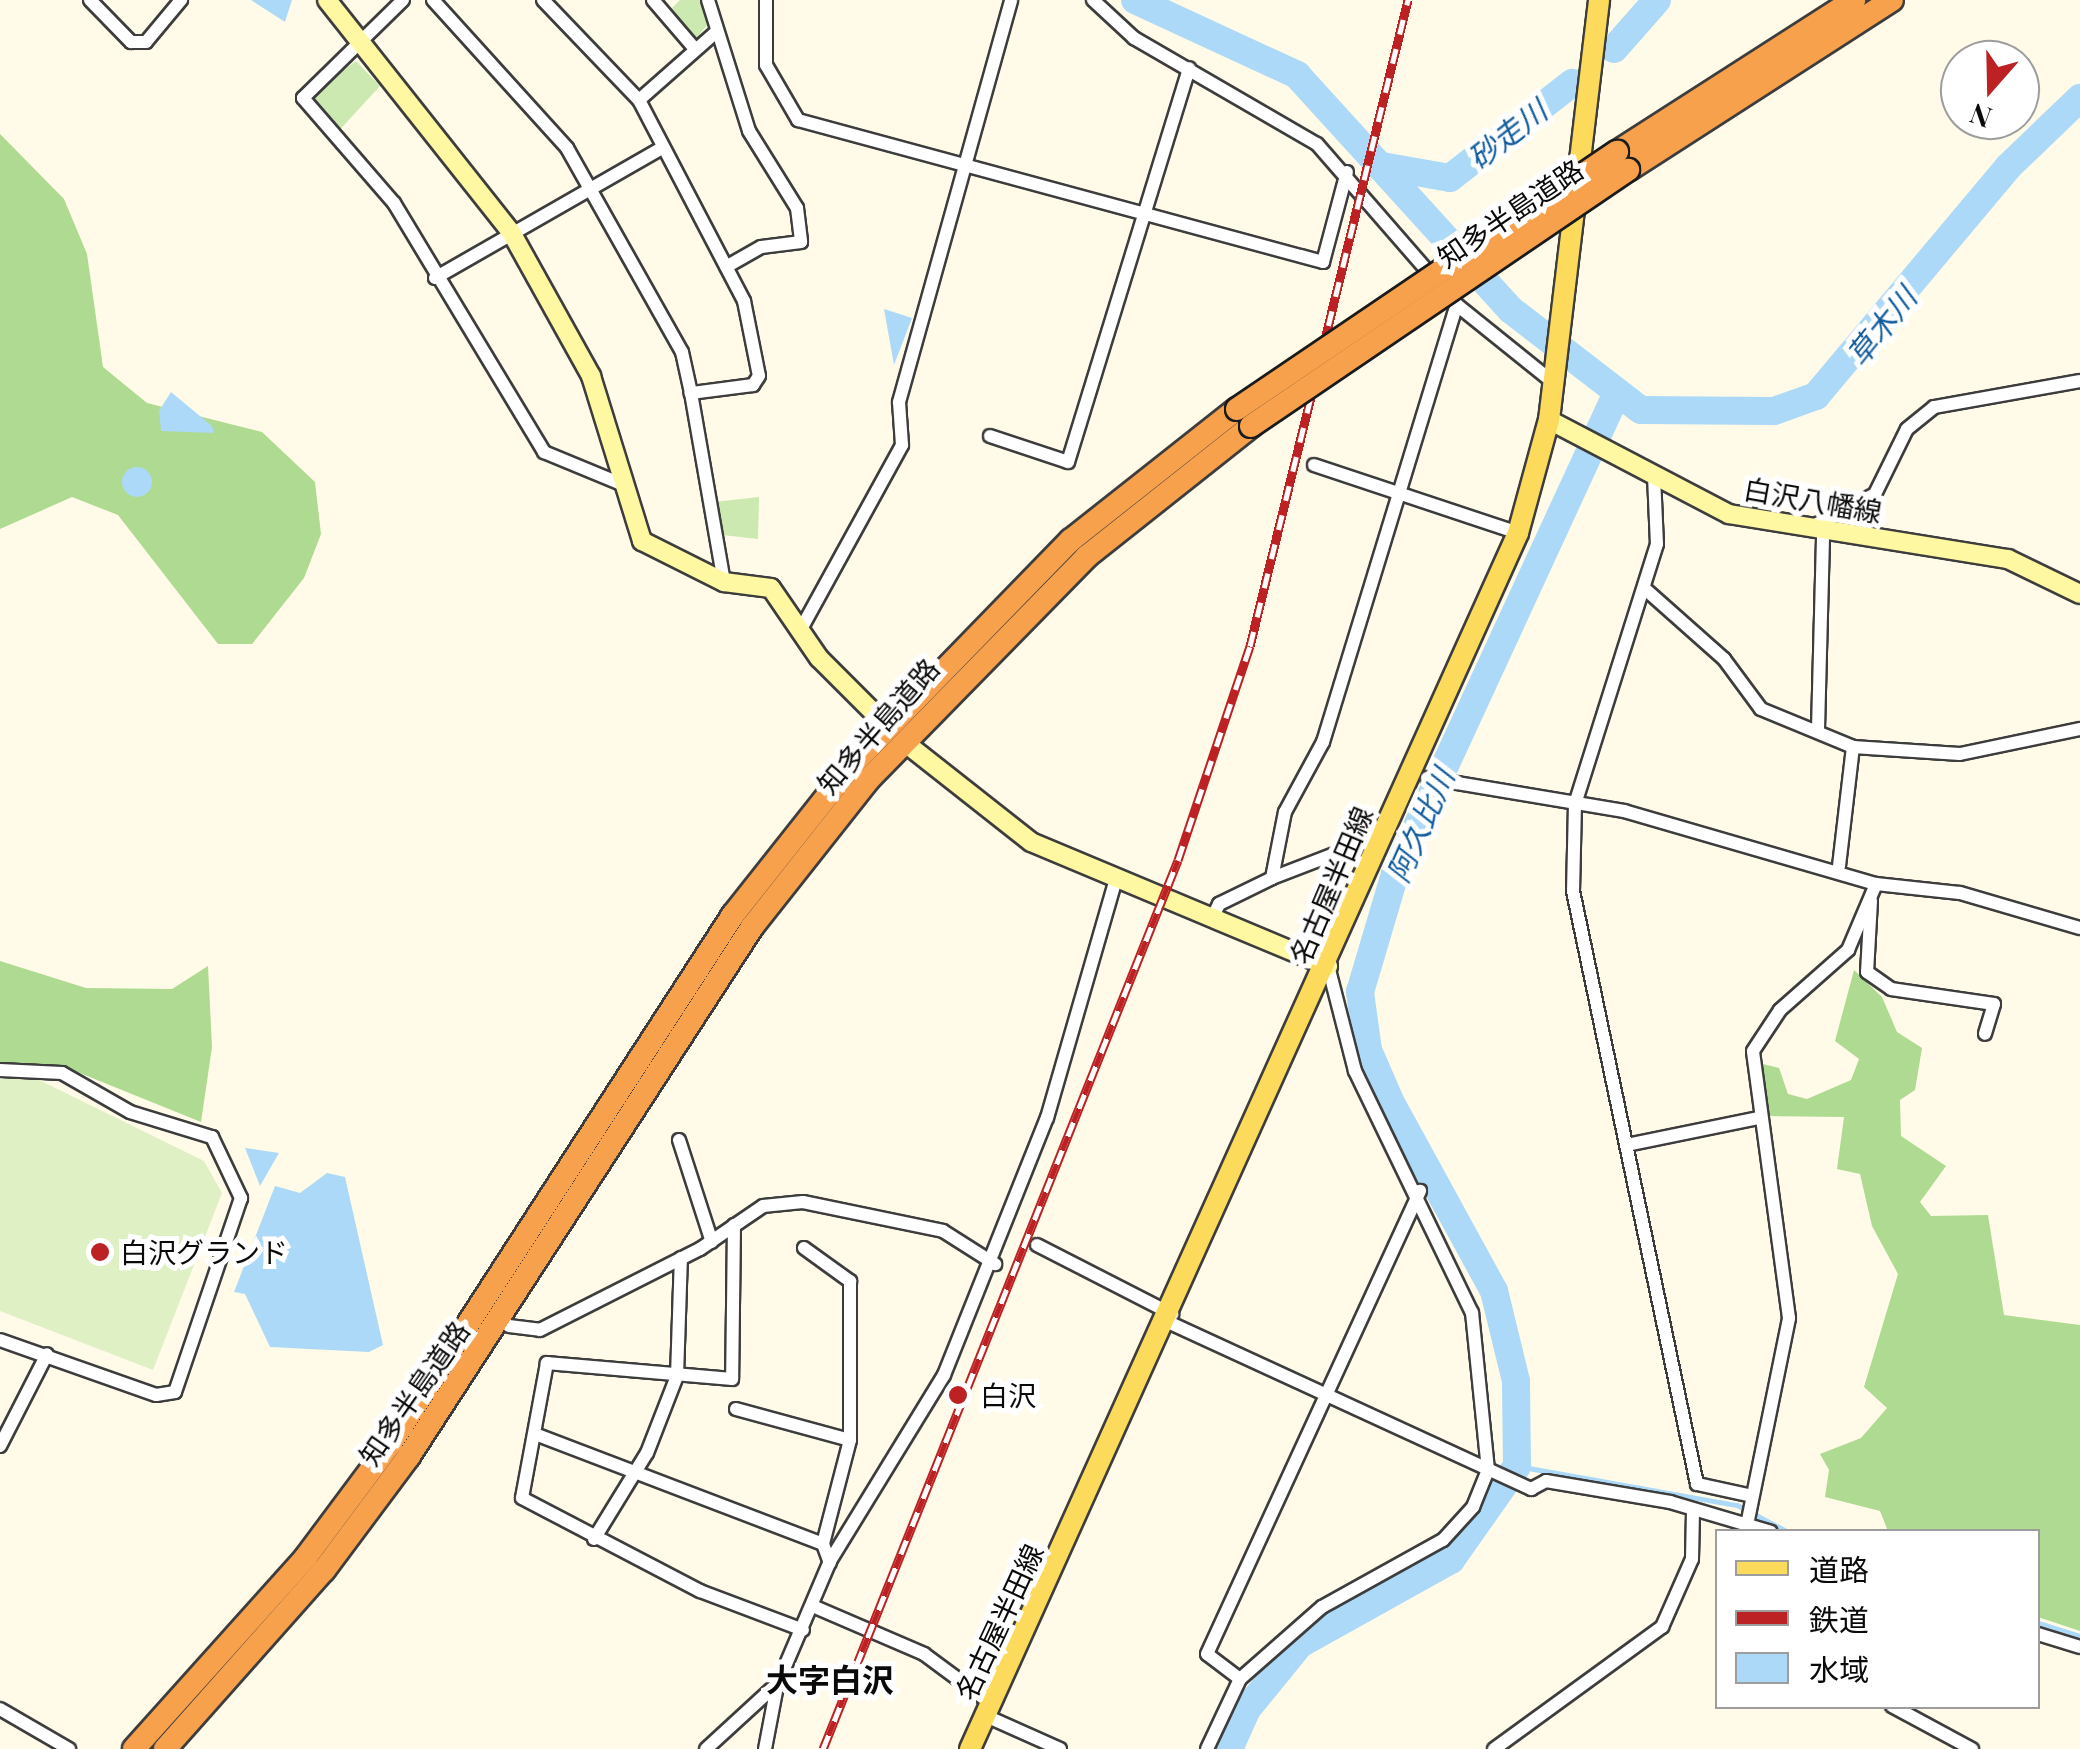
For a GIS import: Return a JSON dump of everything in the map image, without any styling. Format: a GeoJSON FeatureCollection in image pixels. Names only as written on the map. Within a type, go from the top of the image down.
{"type":"FeatureCollection","features":[{"type":"Feature","properties":{"kind":"highway","name":"知多半島道路"},"geometry":{"type":"LineString","coordinates":[[134,1749],[294,1572],[391,1443],[733,915],[852,765],[1056,554],[1244,418],[1854,0]]}},
{"type":"Feature","properties":{"kind":"highway","name":"知多半島道路"},"geometry":{"type":"LineString","coordinates":[[1623,161],[1892,0]]}},
{"type":"Feature","properties":{"kind":"highway","name":"知多半島道路"},"geometry":{"type":"LineString","coordinates":[[165,1749],[324,1570],[410,1456],[752,928],[868,780],[1086,557],[1244,418]]}},
{"type":"Feature","properties":{"kind":"main road","name":"名古屋半田線"},"geometry":{"type":"LineString","coordinates":[[970,1749],[1170,1318],[1328,966],[1381,836],[1427,777],[1518,533],[1549,420],[1556,375],[1599,0]]}},
{"type":"Feature","properties":{"kind":"street"},"geometry":{"type":"LineString","coordinates":[[90,0],[131,42],[146,42],[181,0]]}},
{"type":"Feature","properties":{"kind":"street"},"geometry":{"type":"LineString","coordinates":[[327,0],[360,50],[476,178],[511,232],[591,376],[619,484],[642,541],[724,582],[771,588],[872,712]]}},
{"type":"Feature","properties":{"kind":"street"},"geometry":{"type":"LineString","coordinates":[[403,0],[360,50],[303,98],[394,203],[435,278],[544,452],[619,484]]}},
{"type":"Feature","properties":{"kind":"street"},"geometry":{"type":"LineString","coordinates":[[433,0],[567,148],[682,352],[724,582]]}},
{"type":"Feature","properties":{"kind":"street"},"geometry":{"type":"LineString","coordinates":[[543,0],[639,100],[744,301],[758,376],[753,385],[691,393]]}},
{"type":"Feature","properties":{"kind":"street"},"geometry":{"type":"LineString","coordinates":[[653,0],[696,49]]}},
{"type":"Feature","properties":{"kind":"street"},"geometry":{"type":"LineString","coordinates":[[708,0],[715,33],[755,144],[797,208],[801,242],[761,247],[726,267]]}},
{"type":"Feature","properties":{"kind":"street"},"geometry":{"type":"LineString","coordinates":[[766,0],[766,64],[798,120],[1324,262],[1347,172]]}},
{"type":"Feature","properties":{"kind":"street"},"geometry":{"type":"LineString","coordinates":[[801,629],[902,444],[898,402],[1011,0]]}},
{"type":"Feature","properties":{"kind":"street"},"geometry":{"type":"LineString","coordinates":[[1093,0],[1134,38],[1188,68],[1347,172],[1457,304],[1556,375]]}},
{"type":"Feature","properties":{"kind":"street"},"geometry":{"type":"LineString","coordinates":[[639,100],[715,33]]}},
{"type":"Feature","properties":{"kind":"street"},"geometry":{"type":"LineString","coordinates":[[990,436],[1068,462],[1188,68]]}},
{"type":"Feature","properties":{"kind":"street"},"geometry":{"type":"LineString","coordinates":[[435,278],[662,148]]}},
{"type":"Feature","properties":{"kind":"street"},"geometry":{"type":"LineString","coordinates":[[1272,878],[1285,812],[1323,742],[1457,304]]}},
{"type":"Feature","properties":{"kind":"street"},"geometry":{"type":"LineString","coordinates":[[1818,730],[1814,532],[1875,494],[1907,430],[1934,407],[2080,382]]}},
{"type":"Feature","properties":{"kind":"street","name":"白沢八幡線"},"geometry":{"type":"LineString","coordinates":[[1549,420],[1729,514],[1814,532],[2008,560],[2080,594]]}},
{"type":"Feature","properties":{"kind":"street"},"geometry":{"type":"LineString","coordinates":[[1314,465],[1518,533]]}},
{"type":"Feature","properties":{"kind":"street"},"geometry":{"type":"LineString","coordinates":[[1654,476],[1657,544],[1575,804],[1574,891],[1697,1484],[1753,1498]]}},
{"type":"Feature","properties":{"kind":"street"},"geometry":{"type":"LineString","coordinates":[[1644,588],[1724,659],[1752,702],[1853,747],[1960,754],[2080,730]]}},
{"type":"Feature","properties":{"kind":"street"},"geometry":{"type":"LineString","coordinates":[[1838,866],[1853,747]]}},
{"type":"Feature","properties":{"kind":"street"},"geometry":{"type":"LineString","coordinates":[[913,749],[1010,832],[1328,966],[1355,1071],[1420,1191],[1472,1313],[1488,1470],[1473,1508],[1442,1540],[1311,1614],[1240,1680],[1207,1749]]}},
{"type":"Feature","properties":{"kind":"street"},"geometry":{"type":"LineString","coordinates":[[1427,777],[1575,804],[1838,866],[1876,884],[1960,893],[2080,928]]}},
{"type":"Feature","properties":{"kind":"street"},"geometry":{"type":"LineString","coordinates":[[1212,918],[1219,904],[1272,878],[1381,836]]}},
{"type":"Feature","properties":{"kind":"street"},"geometry":{"type":"LineString","coordinates":[[765,1749],[778,1683],[815,1607],[830,1563],[924,1414],[995,1264],[1116,879]]}},
{"type":"Feature","properties":{"kind":"street"},"geometry":{"type":"LineString","coordinates":[[1749,1518],[1789,1318],[1759,1118],[1756,1042],[1848,950],[1876,884]]}},
{"type":"Feature","properties":{"kind":"street"},"geometry":{"type":"LineString","coordinates":[[1871,901],[1867,972],[1891,989],[1994,1004],[1986,1034]]}},
{"type":"Feature","properties":{"kind":"street"},"geometry":{"type":"LineString","coordinates":[[0,1070],[62,1074],[130,1112],[212,1137],[241,1198],[175,1392],[156,1395],[0,1340]]}},
{"type":"Feature","properties":{"kind":"street"},"geometry":{"type":"LineString","coordinates":[[1627,1145],[1759,1118]]}},
{"type":"Feature","properties":{"kind":"street"},"geometry":{"type":"LineString","coordinates":[[679,1140],[712,1242]]}},
{"type":"Feature","properties":{"kind":"street"},"geometry":{"type":"LineString","coordinates":[[1240,1680],[1207,1654],[1420,1191]]}},
{"type":"Feature","properties":{"kind":"street"},"geometry":{"type":"LineString","coordinates":[[509,1326],[540,1330],[712,1242],[763,1206],[803,1202],[942,1231],[995,1264]]}},
{"type":"Feature","properties":{"kind":"street"},"geometry":{"type":"LineString","coordinates":[[734,1225],[732,1379],[547,1363],[525,1505],[803,1630]]}},
{"type":"Feature","properties":{"kind":"street"},"geometry":{"type":"LineString","coordinates":[[1037,1245],[1170,1318],[1525,1487],[1546,1481],[1749,1518],[1766,1529]]}},
{"type":"Feature","properties":{"kind":"street"},"geometry":{"type":"LineString","coordinates":[[804,1248],[850,1281],[850,1440],[823,1544],[830,1563]]}},
{"type":"Feature","properties":{"kind":"street"},"geometry":{"type":"LineString","coordinates":[[594,1538],[636,1471],[676,1376],[681,1258]]}},
{"type":"Feature","properties":{"kind":"street"},"geometry":{"type":"LineString","coordinates":[[0,1446],[47,1354]]}},
{"type":"Feature","properties":{"kind":"street"},"geometry":{"type":"LineString","coordinates":[[736,1409],[850,1440]]}},
{"type":"Feature","properties":{"kind":"street"},"geometry":{"type":"LineString","coordinates":[[535,1434],[823,1544]]}},
{"type":"Feature","properties":{"kind":"street"},"geometry":{"type":"LineString","coordinates":[[1494,1749],[1662,1627],[1692,1560],[1693,1510]]}},
{"type":"Feature","properties":{"kind":"street"},"geometry":{"type":"LineString","coordinates":[[815,1607],[924,1654],[989,1710],[1060,1749]]}},
{"type":"Feature","properties":{"kind":"street"},"geometry":{"type":"LineString","coordinates":[[2040,1635],[2080,1647]]}},
{"type":"Feature","properties":{"kind":"street"},"geometry":{"type":"LineString","coordinates":[[706,1749],[778,1683]]}},
{"type":"Feature","properties":{"kind":"street"},"geometry":{"type":"LineString","coordinates":[[0,1709],[69,1749]]}},
{"type":"Feature","properties":{"kind":"street"},"geometry":{"type":"LineString","coordinates":[[1898,1709],[1972,1749]]}},
{"type":"Feature","properties":{"kind":"green space"},"geometry":{"type":"Polygon","coordinates":[[[680,0],[700,0],[708,24],[695,40],[672,8],[680,0]]]}},
{"type":"Feature","properties":{"kind":"green space"},"geometry":{"type":"Polygon","coordinates":[[[356,61],[380,86],[335,135],[303,98],[356,61]]]}},
{"type":"Feature","properties":{"kind":"green space"},"geometry":{"type":"Polygon","coordinates":[[[0,134],[64,199],[87,254],[103,367],[147,403],[262,432],[315,482],[321,534],[304,578],[252,644],[218,644],[118,515],[72,497],[0,529],[0,134]]]}},
{"type":"Feature","properties":{"kind":"green space"},"geometry":{"type":"Polygon","coordinates":[[[759,497],[758,539],[722,535],[714,502],[759,497]]]}},
{"type":"Feature","properties":{"kind":"green space"},"geometry":{"type":"Polygon","coordinates":[[[0,961],[86,988],[172,989],[208,966],[212,1047],[201,1122],[65,1067],[0,1062],[0,961]]]}},
{"type":"Feature","properties":{"kind":"green space"},"geometry":{"type":"Polygon","coordinates":[[[1854,970],[1882,997],[1897,1032],[1922,1048],[1915,1090],[1900,1100],[1901,1136],[1946,1166],[1920,1202],[1931,1216],[1988,1215],[2004,1315],[2080,1325],[2080,1631],[2040,1618],[2040,1529],[1887,1529],[1880,1511],[1825,1497],[1829,1470],[1820,1454],[1861,1438],[1887,1408],[1864,1387],[1898,1274],[1872,1226],[1860,1174],[1837,1169],[1844,1117],[1767,1116],[1759,1063],[1779,1068],[1788,1094],[1807,1099],[1851,1080],[1859,1059],[1835,1041],[1854,970]]]}},
{"type":"Feature","properties":{"kind":"green space","name":"白沢グランド"},"geometry":{"type":"Polygon","coordinates":[[[35,1078],[204,1161],[222,1193],[153,1370],[0,1311],[0,1079],[35,1078]]]}},
{"type":"Feature","properties":{"kind":"water"},"geometry":{"type":"Polygon","coordinates":[[[251,0],[292,0],[285,22],[251,0]]]}},
{"type":"Feature","properties":{"kind":"water"},"geometry":{"type":"Polygon","coordinates":[[[884,309],[912,318],[894,365],[884,309]]]}},
{"type":"Feature","properties":{"kind":"water"},"geometry":{"type":"Polygon","coordinates":[[[171,392],[212,426],[214,433],[161,431],[159,411],[171,392]]]}},
{"type":"Feature","properties":{"kind":"water"},"geometry":{"type":"Polygon","coordinates":[[[137,467],[151,476],[152,482],[143,496],[137,497],[123,488],[122,482],[131,468],[137,467]]]}},
{"type":"Feature","properties":{"kind":"water"},"geometry":{"type":"Polygon","coordinates":[[[245,1148],[279,1153],[260,1186],[245,1148]]]}},
{"type":"Feature","properties":{"kind":"water"},"geometry":{"type":"Polygon","coordinates":[[[327,1173],[345,1177],[383,1345],[369,1352],[270,1347],[245,1294],[234,1292],[275,1186],[300,1193],[327,1173]]]}},
{"type":"Feature","properties":{"kind":"waterway","name":"草木川"},"geometry":{"type":"LineString","coordinates":[[1135,0],[1297,75],[1511,310],[1641,410],[1774,411],[1816,396],[2008,167],[2080,98]]}},
{"type":"Feature","properties":{"kind":"waterway","name":"砂走川"},"geometry":{"type":"LineString","coordinates":[[1614,49],[1657,0]]}},
{"type":"Feature","properties":{"kind":"waterway","name":"砂走川"},"geometry":{"type":"LineString","coordinates":[[1382,166],[1450,178],[1572,83]]}},
{"type":"Feature","properties":{"kind":"waterway","name":"阿久比川"},"geometry":{"type":"LineString","coordinates":[[1229,1749],[1247,1709],[1300,1644],[1451,1560],[1517,1466],[1516,1381],[1494,1291],[1391,1103],[1368,1050],[1360,992],[1395,874],[1615,397]]}},
{"type":"Feature","properties":{"kind":"waterway"},"geometry":{"type":"LineString","coordinates":[[1517,1466],[1737,1505],[1782,1529]]}},
{"type":"Feature","properties":{"kind":"waterway"},"geometry":{"type":"LineString","coordinates":[[2040,1624],[2080,1636]]}},
{"type":"Feature","properties":{"kind":"railway"},"geometry":{"type":"LineString","coordinates":[[823,1749],[1178,860],[1250,646],[1408,0]]}},
{"type":"Feature","properties":{"kind":"place","name":"白沢グランド"},"geometry":{"type":"Point","coordinates":[100,1252]}},
{"type":"Feature","properties":{"kind":"place","name":"白沢"},"geometry":{"type":"Point","coordinates":[958,1395]}},
{"type":"Feature","properties":{"kind":"district","name":"大字白沢"},"geometry":{"type":"Point","coordinates":[830,1679]}}]}
